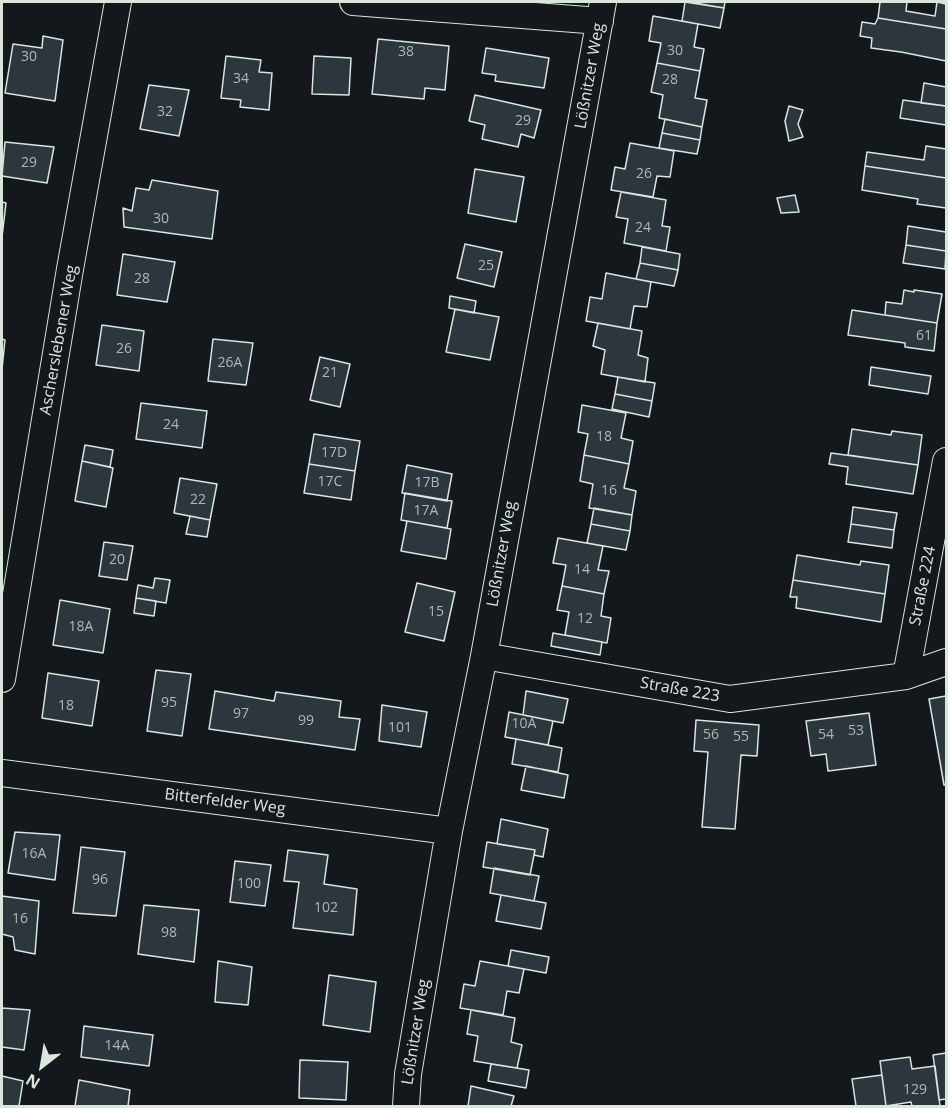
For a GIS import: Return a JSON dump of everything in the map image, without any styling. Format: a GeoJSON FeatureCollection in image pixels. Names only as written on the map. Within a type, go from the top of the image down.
{"type":"FeatureCollection","features":[{"type":"Feature","properties":{"kind":"street","name":"Ascherslebener Weg"},"geometry":{"type":"LineString","coordinates":[[2,679],[70,269],[118,2]]}},
{"type":"Feature","properties":{"kind":"street"},"geometry":{"type":"LineString","coordinates":[[353,2],[601,11]]}},
{"type":"Feature","properties":{"kind":"street","name":"Lößnitzer Weg"},"geometry":{"type":"LineString","coordinates":[[406,1107],[408,1074],[449,831],[484,656],[601,11]]}},
{"type":"Feature","properties":{"kind":"street","name":"Straße 224"},"geometry":{"type":"LineString","coordinates":[[906,676],[946,461]]}},
{"type":"Feature","properties":{"kind":"street","name":"Straße 223"},"geometry":{"type":"LineString","coordinates":[[484,656],[730,699],[906,676],[946,662]]}},
{"type":"Feature","properties":{"kind":"street","name":"Bitterfelder Weg"},"geometry":{"type":"LineString","coordinates":[[2,773],[449,831]]}},
{"type":"Feature","properties":{"kind":"building"},"geometry":{"type":"Polygon","coordinates":[[[685,2],[724,8],[720,28],[682,21],[685,2]]]}},
{"type":"Feature","properties":{"kind":"building"},"geometry":{"type":"Polygon","coordinates":[[[689,2],[725,2],[724,8],[689,2]]]}},
{"type":"Feature","properties":{"kind":"building"},"geometry":{"type":"Polygon","coordinates":[[[880,2],[907,2],[906,11],[935,16],[937,2],[946,4],[946,29],[878,18],[880,2]]]}},
{"type":"Feature","properties":{"kind":"building"},"geometry":{"type":"Polygon","coordinates":[[[653,16],[698,24],[694,47],[704,49],[700,71],[657,63],[661,43],[649,41],[653,16]]]}},
{"type":"Feature","properties":{"kind":"building"},"geometry":{"type":"Polygon","coordinates":[[[878,18],[946,29],[946,61],[871,48],[872,38],[860,36],[862,22],[875,24],[878,18]]]}},
{"type":"Feature","properties":{"kind":"building"},"geometry":{"type":"Polygon","coordinates":[[[43,36],[63,40],[55,101],[5,93],[13,44],[42,48],[43,36]]]}},
{"type":"Feature","properties":{"kind":"building"},"geometry":{"type":"Polygon","coordinates":[[[378,39],[449,46],[445,90],[425,88],[424,99],[372,94],[378,39]]]}},
{"type":"Feature","properties":{"kind":"building"},"geometry":{"type":"Polygon","coordinates":[[[486,48],[549,58],[544,88],[495,81],[496,75],[482,73],[486,48]]]}},
{"type":"Feature","properties":{"kind":"building"},"geometry":{"type":"Polygon","coordinates":[[[226,56],[261,60],[259,72],[272,73],[269,110],[240,107],[241,100],[221,98],[226,56]]]}},
{"type":"Feature","properties":{"kind":"building"},"geometry":{"type":"Polygon","coordinates":[[[314,56],[351,58],[349,95],[312,94],[314,56]]]}},
{"type":"Feature","properties":{"kind":"building"},"geometry":{"type":"Polygon","coordinates":[[[657,63],[700,71],[695,98],[707,100],[702,127],[659,118],[663,95],[651,92],[657,63]]]}},
{"type":"Feature","properties":{"kind":"building"},"geometry":{"type":"Polygon","coordinates":[[[924,83],[946,87],[946,106],[921,103],[924,83]]]}},
{"type":"Feature","properties":{"kind":"building"},"geometry":{"type":"Polygon","coordinates":[[[149,85],[189,90],[179,136],[140,129],[149,85]]]}},
{"type":"Feature","properties":{"kind":"building"},"geometry":{"type":"Polygon","coordinates":[[[475,95],[541,110],[534,138],[521,134],[518,147],[482,139],[485,125],[469,121],[475,95]]]}},
{"type":"Feature","properties":{"kind":"building"},"geometry":{"type":"Polygon","coordinates":[[[903,100],[946,106],[946,125],[900,118],[903,100]]]}},
{"type":"Feature","properties":{"kind":"building"},"geometry":{"type":"Polygon","coordinates":[[[789,106],[803,110],[798,124],[803,137],[789,141],[785,121],[789,106]]]}},
{"type":"Feature","properties":{"kind":"building"},"geometry":{"type":"Polygon","coordinates":[[[665,119],[702,127],[700,140],[662,133],[665,119]]]}},
{"type":"Feature","properties":{"kind":"building"},"geometry":{"type":"Polygon","coordinates":[[[662,133],[700,140],[697,154],[659,148],[662,133]]]}},
{"type":"Feature","properties":{"kind":"building"},"geometry":{"type":"Polygon","coordinates":[[[5,142],[54,147],[47,183],[2,176],[5,142]]]}},
{"type":"Feature","properties":{"kind":"building"},"geometry":{"type":"Polygon","coordinates":[[[630,143],[674,151],[670,177],[657,176],[653,197],[611,190],[615,167],[625,169],[630,143]]]}},
{"type":"Feature","properties":{"kind":"building"},"geometry":{"type":"Polygon","coordinates":[[[926,146],[946,149],[946,178],[865,166],[867,152],[924,160],[926,146]]]}},
{"type":"Feature","properties":{"kind":"building"},"geometry":{"type":"Polygon","coordinates":[[[865,166],[946,178],[946,208],[917,204],[918,199],[862,190],[865,166]]]}},
{"type":"Feature","properties":{"kind":"building"},"geometry":{"type":"Polygon","coordinates":[[[475,169],[524,177],[516,222],[468,213],[475,169]]]}},
{"type":"Feature","properties":{"kind":"building"},"geometry":{"type":"Polygon","coordinates":[[[152,180],[218,191],[212,239],[124,227],[123,208],[132,211],[136,188],[149,190],[152,180]]]}},
{"type":"Feature","properties":{"kind":"building"},"geometry":{"type":"Polygon","coordinates":[[[621,192],[666,200],[662,226],[670,227],[666,251],[624,243],[628,219],[616,217],[621,192]]]}},
{"type":"Feature","properties":{"kind":"building"},"geometry":{"type":"Polygon","coordinates":[[[795,195],[799,212],[781,213],[777,198],[795,195]]]}},
{"type":"Feature","properties":{"kind":"building"},"geometry":{"type":"Polygon","coordinates":[[[2,202],[6,203],[2,237],[2,202]]]}},
{"type":"Feature","properties":{"kind":"building"},"geometry":{"type":"Polygon","coordinates":[[[908,226],[946,232],[946,251],[906,245],[908,226]]]}},
{"type":"Feature","properties":{"kind":"building"},"geometry":{"type":"Polygon","coordinates":[[[465,244],[502,252],[494,287],[457,278],[465,244]]]}},
{"type":"Feature","properties":{"kind":"building"},"geometry":{"type":"Polygon","coordinates":[[[906,245],[946,251],[945,269],[903,263],[906,245]]]}},
{"type":"Feature","properties":{"kind":"building"},"geometry":{"type":"Polygon","coordinates":[[[642,247],[680,254],[678,270],[640,263],[642,247]]]}},
{"type":"Feature","properties":{"kind":"building"},"geometry":{"type":"Polygon","coordinates":[[[123,254],[175,262],[167,302],[117,295],[123,254]]]}},
{"type":"Feature","properties":{"kind":"building"},"geometry":{"type":"Polygon","coordinates":[[[640,263],[678,270],[674,286],[636,279],[640,263]]]}},
{"type":"Feature","properties":{"kind":"building"},"geometry":{"type":"Polygon","coordinates":[[[606,273],[651,282],[647,307],[634,306],[630,329],[586,321],[590,297],[602,299],[606,273]]]}},
{"type":"Feature","properties":{"kind":"building"},"geometry":{"type":"Polygon","coordinates":[[[904,290],[942,294],[937,323],[885,315],[886,302],[902,304],[904,290]]]}},
{"type":"Feature","properties":{"kind":"building"},"geometry":{"type":"Polygon","coordinates":[[[450,296],[476,301],[474,313],[449,308],[450,296]]]}},
{"type":"Feature","properties":{"kind":"building"},"geometry":{"type":"Polygon","coordinates":[[[455,309],[499,317],[490,360],[446,352],[455,309]]]}},
{"type":"Feature","properties":{"kind":"building"},"geometry":{"type":"Polygon","coordinates":[[[852,310],[937,323],[934,351],[905,347],[905,343],[848,335],[852,310]]]}},
{"type":"Feature","properties":{"kind":"building"},"geometry":{"type":"Polygon","coordinates":[[[598,323],[642,331],[638,355],[648,358],[645,382],[601,374],[605,350],[593,346],[598,323]]]}},
{"type":"Feature","properties":{"kind":"building"},"geometry":{"type":"Polygon","coordinates":[[[102,325],[144,331],[139,371],[96,365],[102,325]]]}},
{"type":"Feature","properties":{"kind":"building"},"geometry":{"type":"Polygon","coordinates":[[[2,339],[5,340],[2,369],[2,339]]]}},
{"type":"Feature","properties":{"kind":"building"},"geometry":{"type":"Polygon","coordinates":[[[213,339],[253,343],[246,385],[208,381],[213,339]]]}},
{"type":"Feature","properties":{"kind":"building"},"geometry":{"type":"Polygon","coordinates":[[[320,357],[350,364],[340,407],[310,400],[320,357]]]}},
{"type":"Feature","properties":{"kind":"building"},"geometry":{"type":"Polygon","coordinates":[[[871,367],[931,376],[928,394],[869,385],[871,367]]]}},
{"type":"Feature","properties":{"kind":"building"},"geometry":{"type":"Polygon","coordinates":[[[618,377],[655,383],[652,401],[615,394],[618,377]]]}},
{"type":"Feature","properties":{"kind":"building"},"geometry":{"type":"Polygon","coordinates":[[[615,394],[652,401],[649,417],[612,409],[615,394]]]}},
{"type":"Feature","properties":{"kind":"building"},"geometry":{"type":"Polygon","coordinates":[[[141,403],[207,411],[202,448],[136,439],[141,403]]]}},
{"type":"Feature","properties":{"kind":"building"},"geometry":{"type":"Polygon","coordinates":[[[582,405],[626,413],[621,438],[633,441],[629,464],[584,455],[588,434],[578,432],[582,405]]]}},
{"type":"Feature","properties":{"kind":"building"},"geometry":{"type":"Polygon","coordinates":[[[852,429],[891,435],[892,431],[922,435],[918,465],[848,455],[852,429]]]}},
{"type":"Feature","properties":{"kind":"building"},"geometry":{"type":"Polygon","coordinates":[[[314,434],[360,441],[355,471],[309,464],[314,434]]]}},
{"type":"Feature","properties":{"kind":"building"},"geometry":{"type":"Polygon","coordinates":[[[85,445],[113,450],[110,467],[82,461],[85,445]]]}},
{"type":"Feature","properties":{"kind":"building"},"geometry":{"type":"Polygon","coordinates":[[[831,453],[918,465],[913,494],[846,484],[848,467],[829,464],[831,453]]]}},
{"type":"Feature","properties":{"kind":"building"},"geometry":{"type":"Polygon","coordinates":[[[584,455],[629,464],[624,488],[636,491],[632,515],[589,508],[593,484],[580,481],[584,455]]]}},
{"type":"Feature","properties":{"kind":"building"},"geometry":{"type":"Polygon","coordinates":[[[82,461],[113,468],[106,507],[75,501],[82,461]]]}},
{"type":"Feature","properties":{"kind":"building"},"geometry":{"type":"Polygon","coordinates":[[[309,464],[355,471],[351,500],[304,493],[309,464]]]}},
{"type":"Feature","properties":{"kind":"building"},"geometry":{"type":"Polygon","coordinates":[[[407,465],[452,474],[447,501],[402,493],[407,465]]]}},
{"type":"Feature","properties":{"kind":"building"},"geometry":{"type":"Polygon","coordinates":[[[180,478],[217,484],[210,520],[174,513],[180,478]]]}},
{"type":"Feature","properties":{"kind":"building"},"geometry":{"type":"Polygon","coordinates":[[[405,493],[452,501],[447,528],[401,520],[405,493]]]}},
{"type":"Feature","properties":{"kind":"building"},"geometry":{"type":"Polygon","coordinates":[[[853,507],[897,513],[894,530],[851,524],[853,507]]]}},
{"type":"Feature","properties":{"kind":"building"},"geometry":{"type":"Polygon","coordinates":[[[594,508],[632,515],[630,531],[591,524],[594,508]]]}},
{"type":"Feature","properties":{"kind":"building"},"geometry":{"type":"Polygon","coordinates":[[[190,516],[210,520],[207,537],[186,534],[190,516]]]}},
{"type":"Feature","properties":{"kind":"building"},"geometry":{"type":"Polygon","coordinates":[[[407,521],[451,529],[446,559],[401,551],[407,521]]]}},
{"type":"Feature","properties":{"kind":"building"},"geometry":{"type":"Polygon","coordinates":[[[591,524],[630,531],[626,550],[587,543],[591,524]]]}},
{"type":"Feature","properties":{"kind":"building"},"geometry":{"type":"Polygon","coordinates":[[[851,524],[894,530],[892,548],[848,542],[851,524]]]}},
{"type":"Feature","properties":{"kind":"building"},"geometry":{"type":"Polygon","coordinates":[[[558,538],[603,546],[598,570],[609,571],[604,594],[562,586],[566,565],[553,563],[558,538]]]}},
{"type":"Feature","properties":{"kind":"building"},"geometry":{"type":"Polygon","coordinates":[[[104,542],[133,546],[127,580],[99,576],[104,542]]]}},
{"type":"Feature","properties":{"kind":"building"},"geometry":{"type":"Polygon","coordinates":[[[797,555],[860,565],[861,561],[889,565],[885,594],[793,580],[797,555]]]}},
{"type":"Feature","properties":{"kind":"building"},"geometry":{"type":"Polygon","coordinates":[[[155,578],[170,580],[166,603],[136,598],[138,585],[153,588],[155,578]]]}},
{"type":"Feature","properties":{"kind":"building"},"geometry":{"type":"Polygon","coordinates":[[[793,580],[885,594],[881,622],[796,608],[797,597],[790,597],[793,580]]]}},
{"type":"Feature","properties":{"kind":"building"},"geometry":{"type":"Polygon","coordinates":[[[417,583],[455,592],[444,641],[405,632],[417,583]]]}},
{"type":"Feature","properties":{"kind":"building"},"geometry":{"type":"Polygon","coordinates":[[[562,586],[604,594],[601,616],[611,618],[607,643],[565,635],[569,612],[557,610],[562,586]]]}},
{"type":"Feature","properties":{"kind":"building"},"geometry":{"type":"Polygon","coordinates":[[[136,598],[156,601],[154,616],[134,613],[136,598]]]}},
{"type":"Feature","properties":{"kind":"building"},"geometry":{"type":"Polygon","coordinates":[[[60,600],[110,609],[103,653],[53,645],[60,600]]]}},
{"type":"Feature","properties":{"kind":"building"},"geometry":{"type":"Polygon","coordinates":[[[553,633],[602,642],[600,655],[551,646],[553,633]]]}},
{"type":"Feature","properties":{"kind":"building"},"geometry":{"type":"Polygon","coordinates":[[[156,670],[191,674],[182,736],[147,731],[156,670]]]}},
{"type":"Feature","properties":{"kind":"building"},"geometry":{"type":"Polygon","coordinates":[[[48,673],[99,681],[92,726],[42,718],[48,673]]]}},
{"type":"Feature","properties":{"kind":"building"},"geometry":{"type":"Polygon","coordinates":[[[215,691],[274,701],[276,692],[341,701],[339,717],[360,719],[355,750],[209,729],[215,691]]]}},
{"type":"Feature","properties":{"kind":"building"},"geometry":{"type":"Polygon","coordinates":[[[526,691],[568,699],[563,723],[523,715],[526,691]]]}},
{"type":"Feature","properties":{"kind":"building"},"geometry":{"type":"Polygon","coordinates":[[[946,696],[946,785],[944,785],[929,699],[946,696]]]}},
{"type":"Feature","properties":{"kind":"building"},"geometry":{"type":"Polygon","coordinates":[[[382,705],[427,712],[421,747],[379,741],[382,705]]]}},
{"type":"Feature","properties":{"kind":"building"},"geometry":{"type":"Polygon","coordinates":[[[509,712],[553,721],[548,745],[505,737],[509,712]]]}},
{"type":"Feature","properties":{"kind":"building"},"geometry":{"type":"Polygon","coordinates":[[[869,713],[876,765],[828,771],[826,754],[811,756],[806,721],[869,713]]]}},
{"type":"Feature","properties":{"kind":"building"},"geometry":{"type":"Polygon","coordinates":[[[696,720],[759,725],[757,756],[741,755],[735,829],[702,827],[708,752],[694,751],[696,720]]]}},
{"type":"Feature","properties":{"kind":"building"},"geometry":{"type":"Polygon","coordinates":[[[516,739],[562,748],[558,772],[512,764],[516,739]]]}},
{"type":"Feature","properties":{"kind":"building"},"geometry":{"type":"Polygon","coordinates":[[[526,766],[568,775],[564,798],[521,790],[526,766]]]}},
{"type":"Feature","properties":{"kind":"building"},"geometry":{"type":"Polygon","coordinates":[[[501,819],[548,829],[543,857],[534,855],[535,850],[497,844],[501,819]]]}},
{"type":"Feature","properties":{"kind":"building"},"geometry":{"type":"Polygon","coordinates":[[[15,832],[60,835],[55,880],[8,873],[15,832]]]}},
{"type":"Feature","properties":{"kind":"building"},"geometry":{"type":"Polygon","coordinates":[[[487,842],[535,850],[530,875],[483,867],[487,842]]]}},
{"type":"Feature","properties":{"kind":"building"},"geometry":{"type":"Polygon","coordinates":[[[81,847],[125,852],[116,916],[73,913],[81,847]]]}},
{"type":"Feature","properties":{"kind":"building"},"geometry":{"type":"Polygon","coordinates":[[[288,850],[328,855],[324,884],[357,889],[353,935],[293,928],[299,882],[284,881],[288,850]]]}},
{"type":"Feature","properties":{"kind":"building"},"geometry":{"type":"Polygon","coordinates":[[[235,861],[271,865],[265,906],[230,902],[235,861]]]}},
{"type":"Feature","properties":{"kind":"building"},"geometry":{"type":"Polygon","coordinates":[[[494,868],[539,876],[534,901],[490,893],[494,868]]]}},
{"type":"Feature","properties":{"kind":"building"},"geometry":{"type":"Polygon","coordinates":[[[501,895],[546,903],[541,929],[496,921],[501,895]]]}},
{"type":"Feature","properties":{"kind":"building"},"geometry":{"type":"Polygon","coordinates":[[[2,896],[39,901],[35,954],[15,950],[13,937],[2,934],[2,896]]]}},
{"type":"Feature","properties":{"kind":"building"},"geometry":{"type":"Polygon","coordinates":[[[144,905],[199,910],[194,962],[138,954],[144,905]]]}},
{"type":"Feature","properties":{"kind":"building"},"geometry":{"type":"Polygon","coordinates":[[[511,950],[549,957],[546,973],[508,966],[511,950]]]}},
{"type":"Feature","properties":{"kind":"building"},"geometry":{"type":"Polygon","coordinates":[[[218,961],[252,967],[248,1005],[215,1002],[218,961]]]}},
{"type":"Feature","properties":{"kind":"building"},"geometry":{"type":"Polygon","coordinates":[[[480,961],[524,969],[519,993],[507,991],[503,1015],[460,1008],[464,984],[475,986],[480,961]]]}},
{"type":"Feature","properties":{"kind":"building"},"geometry":{"type":"Polygon","coordinates":[[[329,975],[376,982],[370,1032],[323,1025],[329,975]]]}},
{"type":"Feature","properties":{"kind":"building"},"geometry":{"type":"Polygon","coordinates":[[[2,1008],[30,1010],[24,1050],[2,1047],[2,1008]]]}},
{"type":"Feature","properties":{"kind":"building"},"geometry":{"type":"Polygon","coordinates":[[[471,1010],[515,1018],[511,1042],[522,1045],[517,1068],[474,1061],[478,1036],[467,1034],[471,1010]]]}},
{"type":"Feature","properties":{"kind":"building"},"geometry":{"type":"Polygon","coordinates":[[[84,1026],[153,1035],[149,1066],[81,1057],[84,1026]]]}},
{"type":"Feature","properties":{"kind":"building"},"geometry":{"type":"Polygon","coordinates":[[[946,1053],[946,1099],[939,1100],[933,1055],[946,1053]]]}},
{"type":"Feature","properties":{"kind":"building"},"geometry":{"type":"Polygon","coordinates":[[[910,1057],[912,1069],[935,1066],[940,1106],[912,1106],[911,1102],[886,1106],[880,1061],[910,1057]]]}},
{"type":"Feature","properties":{"kind":"building"},"geometry":{"type":"Polygon","coordinates":[[[300,1060],[348,1062],[346,1100],[299,1098],[300,1060]]]}},
{"type":"Feature","properties":{"kind":"building"},"geometry":{"type":"Polygon","coordinates":[[[491,1064],[529,1070],[526,1088],[488,1081],[491,1064]]]}},
{"type":"Feature","properties":{"kind":"building"},"geometry":{"type":"Polygon","coordinates":[[[882,1075],[886,1106],[856,1106],[852,1079],[882,1075]]]}},
{"type":"Feature","properties":{"kind":"building"},"geometry":{"type":"Polygon","coordinates":[[[2,1076],[23,1081],[19,1106],[2,1106],[2,1076]]]}},
{"type":"Feature","properties":{"kind":"building"},"geometry":{"type":"Polygon","coordinates":[[[79,1080],[130,1090],[128,1106],[75,1106],[79,1080]]]}},
{"type":"Feature","properties":{"kind":"building"},"geometry":{"type":"Polygon","coordinates":[[[471,1086],[514,1096],[511,1106],[468,1106],[471,1086]]]}}]}
